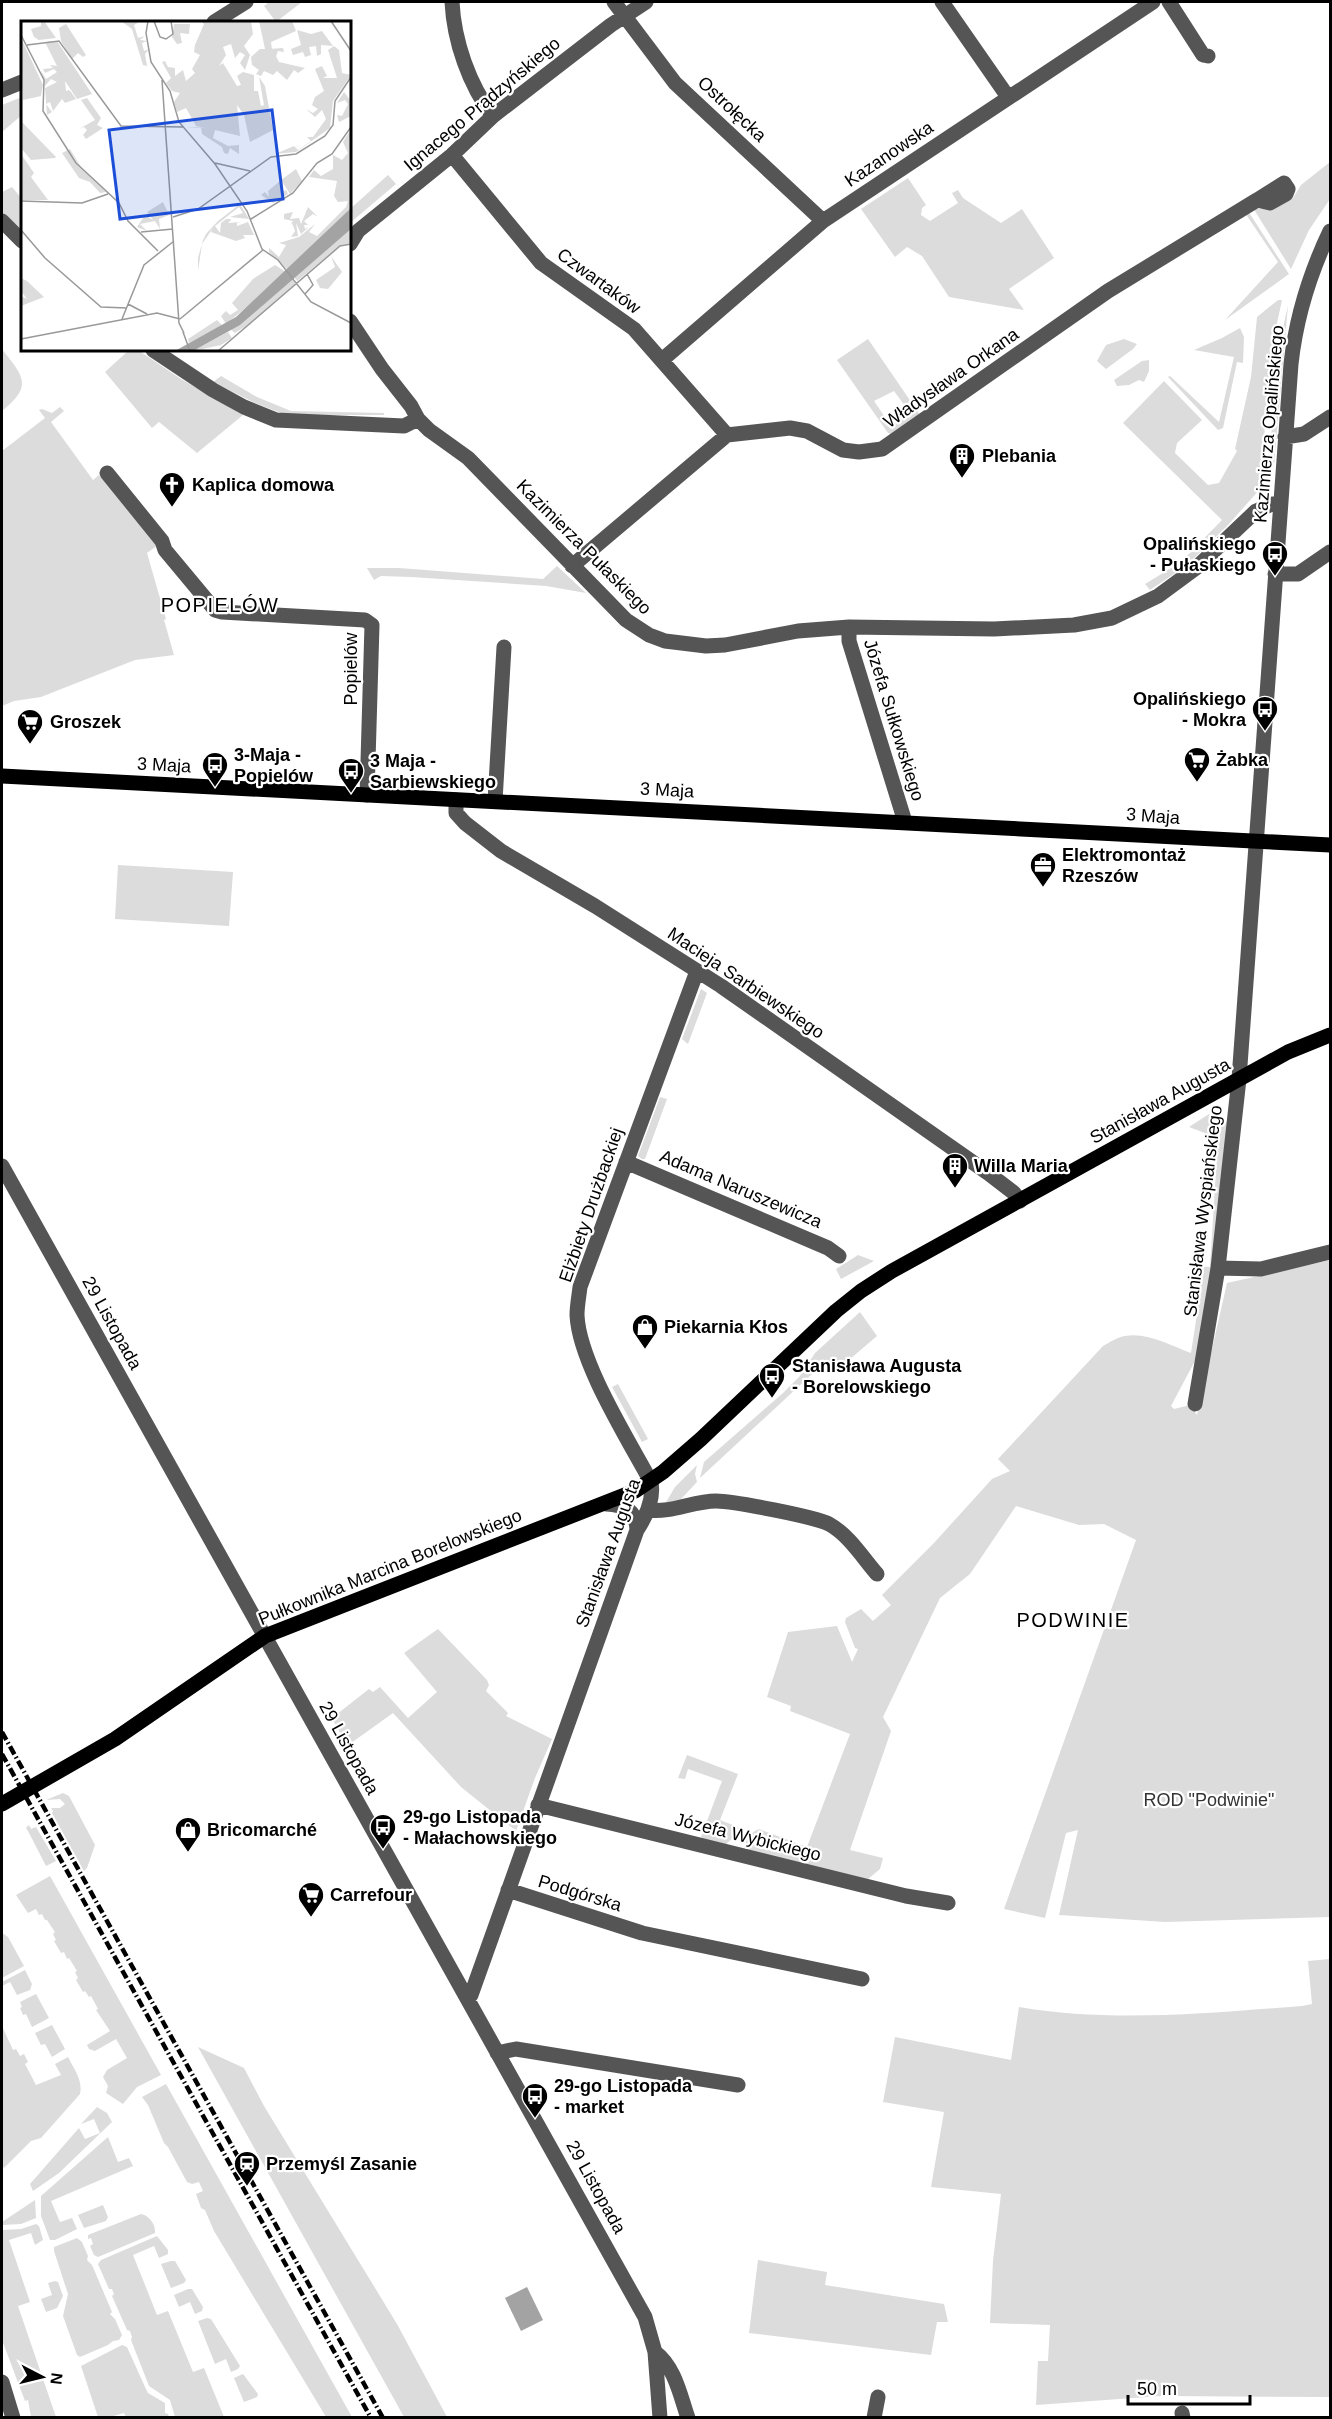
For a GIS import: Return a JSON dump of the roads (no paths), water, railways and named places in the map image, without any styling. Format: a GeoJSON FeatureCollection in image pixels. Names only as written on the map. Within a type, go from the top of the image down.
{"type":"FeatureCollection","features":[{"type":"Feature","properties":{"kind":"main road","name":"3 Maja"},"geometry":{"type":"LineString","coordinates":[[2,776],[1330,845]]}},
{"type":"Feature","properties":{"kind":"main road","name":"Stanisława Augusta"},"geometry":{"type":"LineString","coordinates":[[651,1482],[701,1439],[827,1319],[861,1291],[892,1271],[1288,1052],[1330,1035]]}},
{"type":"Feature","properties":{"kind":"main road","name":"Pułkownika Marcina Borelowskiego"},"geometry":{"type":"LineString","coordinates":[[2,1804],[106,1744],[265,1636],[296,1622],[606,1504],[651,1482]]}},
{"type":"Feature","properties":{"kind":"street"},"geometry":{"type":"LineString","coordinates":[[216,21],[246,2]]}},
{"type":"Feature","properties":{"kind":"street"},"geometry":{"type":"LineString","coordinates":[[452,2],[458,40],[479,96],[493,116]]}},
{"type":"Feature","properties":{"kind":"street","name":"Ostrołęcka"},"geometry":{"type":"LineString","coordinates":[[614,2],[675,83],[823,221]]}},
{"type":"Feature","properties":{"kind":"street","name":"Ignacego Prądzyńskiego"},"geometry":{"type":"LineString","coordinates":[[351,242],[358,231],[452,155],[493,116],[646,2]]}},
{"type":"Feature","properties":{"kind":"street"},"geometry":{"type":"LineString","coordinates":[[942,2],[1008,97]]}},
{"type":"Feature","properties":{"kind":"street","name":"Kazanowska"},"geometry":{"type":"LineString","coordinates":[[662,360],[823,221],[1154,2]]}},
{"type":"Feature","properties":{"kind":"street"},"geometry":{"type":"LineString","coordinates":[[1169,2],[1203,55],[1209,56]]}},
{"type":"Feature","properties":{"kind":"street"},"geometry":{"type":"LineString","coordinates":[[2,90],[21,82]]}},
{"type":"Feature","properties":{"kind":"street","name":"Czwartaków"},"geometry":{"type":"LineString","coordinates":[[452,155],[541,263],[634,329],[727,435]]}},
{"type":"Feature","properties":{"kind":"street","name":"Władysława Orkana"},"geometry":{"type":"LineString","coordinates":[[727,435],[790,428],[807,431],[850,452],[872,452],[882,449],[1108,291],[1257,200]]}},
{"type":"Feature","properties":{"kind":"street"},"geometry":{"type":"LineString","coordinates":[[2,221],[21,240]]}},
{"type":"Feature","properties":{"kind":"street","name":"Kazimierza Opalińskiego"},"geometry":{"type":"LineString","coordinates":[[1257,842],[1285,437],[1294,340],[1305,295],[1330,231]]}},
{"type":"Feature","properties":{"kind":"street"},"geometry":{"type":"LineString","coordinates":[[154,351],[213,390],[244,407],[276,420],[404,426],[418,419],[351,322]]}},
{"type":"Feature","properties":{"kind":"street"},"geometry":{"type":"LineString","coordinates":[[1285,437],[1304,434],[1330,417]]}},
{"type":"Feature","properties":{"kind":"street","name":"Kazimierza Pułaskiego"},"geometry":{"type":"LineString","coordinates":[[418,419],[429,430],[468,458],[631,624],[649,635],[665,640],[706,646],[725,645],[798,631],[849,627],[994,629],[1074,625],[1112,618],[1158,596],[1184,579],[1256,511],[1272,504],[1280,505]]}},
{"type":"Feature","properties":{"kind":"street"},"geometry":{"type":"LineString","coordinates":[[572,566],[727,435]]}},
{"type":"Feature","properties":{"kind":"street","name":"Popielów"},"geometry":{"type":"LineString","coordinates":[[107,473],[162,541],[165,550],[215,610],[365,620],[372,625],[367,795]]}},
{"type":"Feature","properties":{"kind":"street"},"geometry":{"type":"LineString","coordinates":[[1275,574],[1298,574],[1330,552]]}},
{"type":"Feature","properties":{"kind":"street","name":"Józefa Sułkowskiego"},"geometry":{"type":"LineString","coordinates":[[849,627],[849,640],[905,822]]}},
{"type":"Feature","properties":{"kind":"street"},"geometry":{"type":"LineString","coordinates":[[495,801],[504,647]]}},
{"type":"Feature","properties":{"kind":"street","name":"Macieja Sarbiewskiego"},"geometry":{"type":"LineString","coordinates":[[456,800],[456,813],[465,823],[501,850],[697,971],[988,1173],[1014,1193],[1020,1201]]}},
{"type":"Feature","properties":{"kind":"street","name":"Stanisława Wyspiańskiego"},"geometry":{"type":"LineString","coordinates":[[1195,1404],[1218,1268],[1239,1079],[1257,842]]}},
{"type":"Feature","properties":{"kind":"street","name":"Elżbiety Drużbackiej"},"geometry":{"type":"LineString","coordinates":[[651,1482],[594,1375],[581,1338],[577,1315],[580,1287],[697,971]]}},
{"type":"Feature","properties":{"kind":"street","name":"Adama Naruszewicza"},"geometry":{"type":"LineString","coordinates":[[626,1162],[828,1248],[839,1256]]}},
{"type":"Feature","properties":{"kind":"street","name":"29 Listopada"},"geometry":{"type":"LineString","coordinates":[[2,1166],[645,2317],[655,2352]]}},
{"type":"Feature","properties":{"kind":"street"},"geometry":{"type":"LineString","coordinates":[[1218,1268],[1261,1269],[1330,1252]]}},
{"type":"Feature","properties":{"kind":"street","name":"Stanisława Augusta"},"geometry":{"type":"LineString","coordinates":[[467,1998],[471,1995],[638,1530],[648,1510],[652,1492],[651,1482]]}},
{"type":"Feature","properties":{"kind":"street"},"geometry":{"type":"LineString","coordinates":[[648,1510],[667,1510],[716,1501],[758,1507],[829,1524],[842,1534],[877,1574]]}},
{"type":"Feature","properties":{"kind":"street"},"geometry":{"type":"LineString","coordinates":[[606,1504],[626,1507],[633,1513],[638,1530]]}},
{"type":"Feature","properties":{"kind":"street","name":"Józefa Wybickiego"},"geometry":{"type":"LineString","coordinates":[[538,1805],[906,1896],[948,1903]]}},
{"type":"Feature","properties":{"kind":"street","name":"Podgórska"},"geometry":{"type":"LineString","coordinates":[[508,1890],[642,1933],[862,1979]]}},
{"type":"Feature","properties":{"kind":"street"},"geometry":{"type":"LineString","coordinates":[[497,2053],[516,2049],[738,2085]]}},
{"type":"Feature","properties":{"kind":"street"},"geometry":{"type":"LineString","coordinates":[[655,2352],[660,2418]]}},
{"type":"Feature","properties":{"kind":"street"},"geometry":{"type":"LineString","coordinates":[[655,2352],[665,2360],[678,2386],[688,2418]]}},
{"type":"Feature","properties":{"kind":"street"},"geometry":{"type":"LineString","coordinates":[[2,2382],[13,2418]]}},
{"type":"Feature","properties":{"kind":"street"},"geometry":{"type":"LineString","coordinates":[[873,2418],[878,2397]]}},
{"type":"Feature","properties":{"kind":"railway"},"geometry":{"type":"LineString","coordinates":[[2,1732],[383,2418]]}},
{"type":"Feature","properties":{"kind":"railway"},"geometry":{"type":"LineString","coordinates":[[2,1754],[371,2418]]}},
{"type":"Feature","properties":{"kind":"place","name":"Plebania"},"geometry":{"type":"Point","coordinates":[962,479]}},
{"type":"Feature","properties":{"kind":"place","name":"Kaplica domowa"},"geometry":{"type":"Point","coordinates":[172,508]}},
{"type":"Feature","properties":{"kind":"place","name":"Opalińskiego - Pułaskiego"},"geometry":{"type":"Point","coordinates":[1275,577]}},
{"type":"Feature","properties":{"kind":"place","name":"Opalińskiego - Mokra"},"geometry":{"type":"Point","coordinates":[1265,732]}},
{"type":"Feature","properties":{"kind":"place","name":"Groszek"},"geometry":{"type":"Point","coordinates":[30,745]}},
{"type":"Feature","properties":{"kind":"place","name":"Żabka"},"geometry":{"type":"Point","coordinates":[1197,783]}},
{"type":"Feature","properties":{"kind":"place","name":"3-Maja - Popielów"},"geometry":{"type":"Point","coordinates":[215,788]}},
{"type":"Feature","properties":{"kind":"place","name":"3 Maja - Sarbiewskiego"},"geometry":{"type":"Point","coordinates":[351,794]}},
{"type":"Feature","properties":{"kind":"place","name":"Elektromontaż Rzeszów"},"geometry":{"type":"Point","coordinates":[1043,888]}},
{"type":"Feature","properties":{"kind":"place","name":"Willa Maria"},"geometry":{"type":"Point","coordinates":[955,1189]}},
{"type":"Feature","properties":{"kind":"place","name":"Piekarnia Kłos"},"geometry":{"type":"Point","coordinates":[645,1350]}},
{"type":"Feature","properties":{"kind":"place","name":"Stanisława Augusta - Borelowskiego"},"geometry":{"type":"Point","coordinates":[772,1399]}},
{"type":"Feature","properties":{"kind":"place","name":"29-go Listopada - Małachowskiego"},"geometry":{"type":"Point","coordinates":[383,1850]}},
{"type":"Feature","properties":{"kind":"place","name":"Bricomarché"},"geometry":{"type":"Point","coordinates":[188,1853]}},
{"type":"Feature","properties":{"kind":"place","name":"Carrefour"},"geometry":{"type":"Point","coordinates":[311,1918]}},
{"type":"Feature","properties":{"kind":"place","name":"29-go Listopada - market"},"geometry":{"type":"Point","coordinates":[535,2119]}},
{"type":"Feature","properties":{"kind":"place","name":"Przemyśl Zasanie"},"geometry":{"type":"Point","coordinates":[247,2187]}},
{"type":"Feature","properties":{"kind":"district","name":"POPIELÓW"},"geometry":{"type":"Point","coordinates":[220,605]}},
{"type":"Feature","properties":{"kind":"district","name":"PODWINIE"},"geometry":{"type":"Point","coordinates":[1073,1620]}},
{"type":"Feature","properties":{"kind":"park label","name":"ROD \"Podwinie\""},"geometry":{"type":"Point","coordinates":[1209,1800]}}]}
